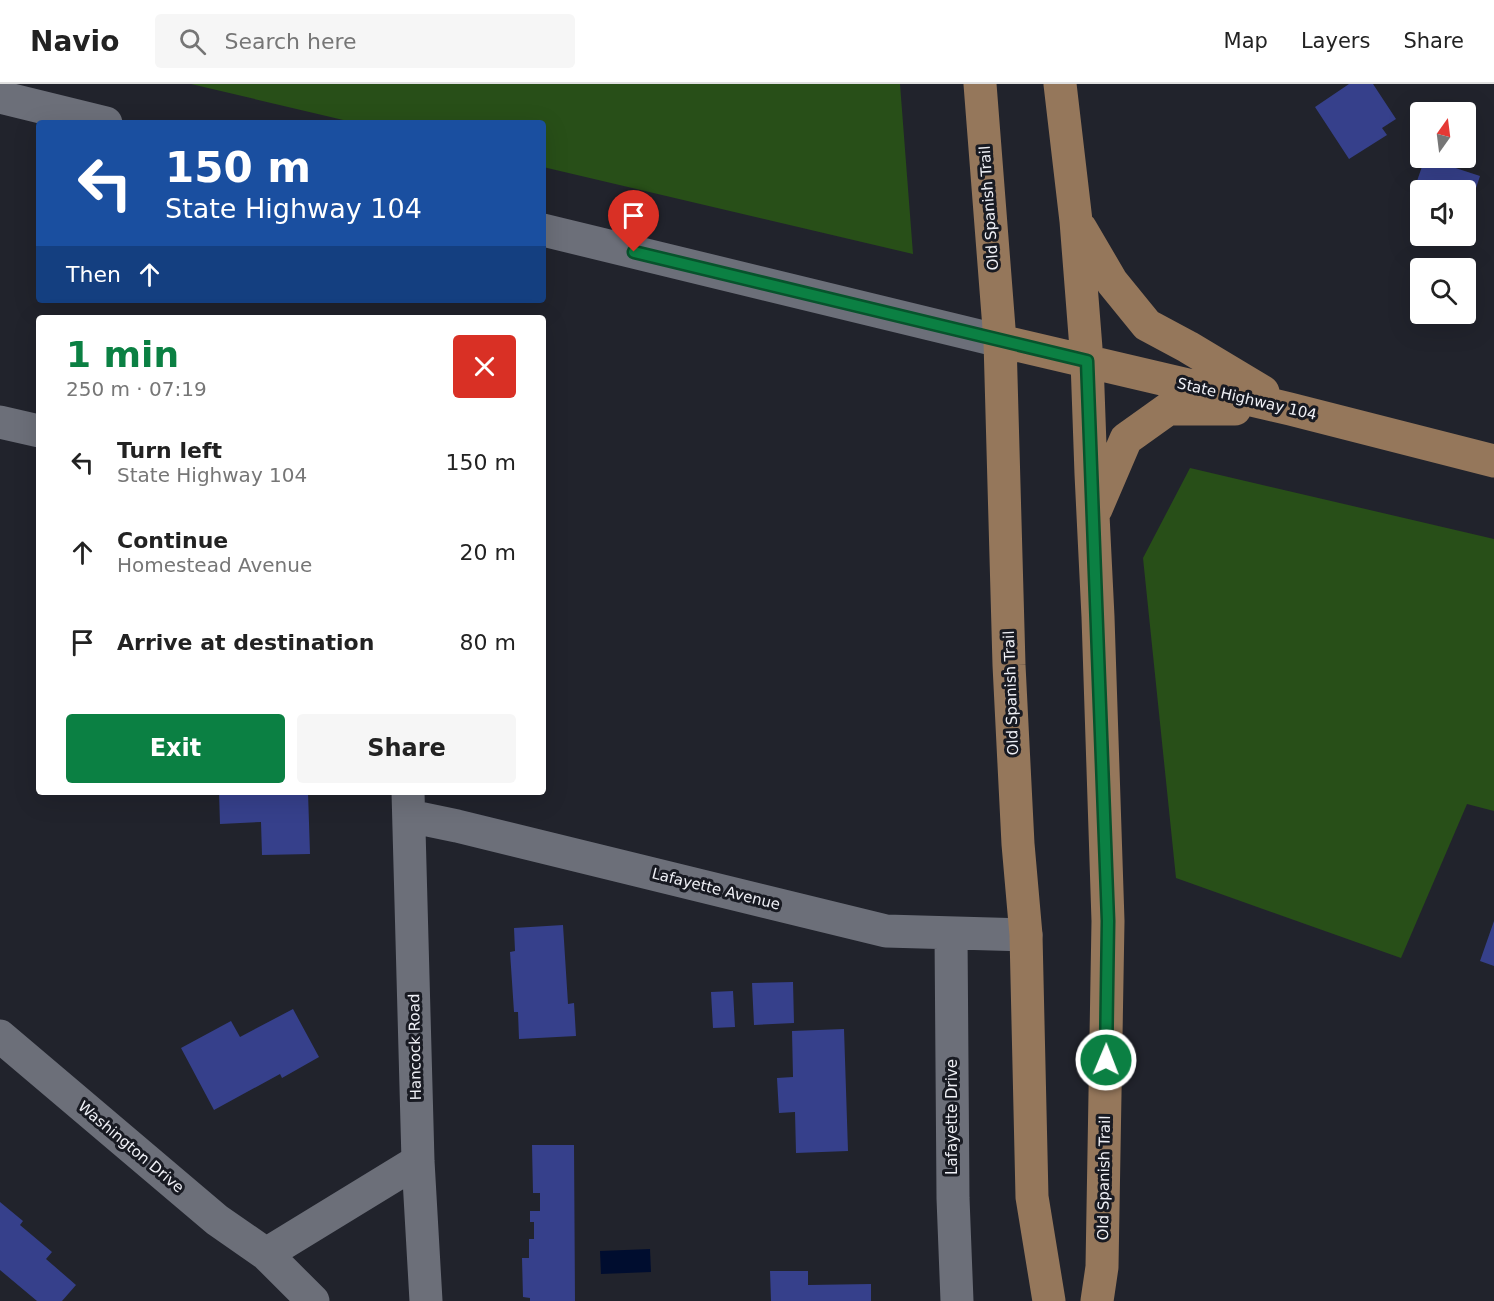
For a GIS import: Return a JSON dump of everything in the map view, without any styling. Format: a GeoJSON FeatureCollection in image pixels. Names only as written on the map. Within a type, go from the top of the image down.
{"type":"FeatureCollection","features":[{"type":"Feature","properties":{"kind":"main road","name":"Old Spanish Trail"},"geometry":{"type":"LineString","coordinates":[[980,84],[1000,341],[1009,664],[1018,844],[1026,935],[1032,1197],[1049,1301]]}},
{"type":"Feature","properties":{"kind":"main road","name":"Old Spanish Trail"},"geometry":{"type":"LineString","coordinates":[[1060,84],[1076,221],[1087,361],[1108,921],[1102,1267],[1097,1301]]}},
{"type":"Feature","properties":{"kind":"main road"},"geometry":{"type":"LineString","coordinates":[[1076,221],[1112,282],[1147,326],[1188,347],[1290,409]]}},
{"type":"Feature","properties":{"kind":"main road","name":"State Highway 104"},"geometry":{"type":"LineString","coordinates":[[1000,341],[1290,409],[1494,461]]}},
{"type":"Feature","properties":{"kind":"main road"},"geometry":{"type":"LineString","coordinates":[[1093,516],[1126,439],[1168,409],[1290,409]]}},
{"type":"Feature","properties":{"kind":"street"},"geometry":{"type":"LineString","coordinates":[[0,97],[94,120]]}},
{"type":"Feature","properties":{"kind":"street"},"geometry":{"type":"LineString","coordinates":[[546,231],[1000,341]]}},
{"type":"Feature","properties":{"kind":"street"},"geometry":{"type":"LineString","coordinates":[[0,422],[36,430]]}},
{"type":"Feature","properties":{"kind":"street","name":"Lafayette Avenue"},"geometry":{"type":"LineString","coordinates":[[409,804],[457,826],[886,931],[1026,935]]}},
{"type":"Feature","properties":{"kind":"street","name":"Hancock Road"},"geometry":{"type":"LineString","coordinates":[[409,804],[418,1161],[426,1301]]}},
{"type":"Feature","properties":{"kind":"street","name":"Lafayette Drive"},"geometry":{"type":"LineString","coordinates":[[951,933],[953,1198],[957,1301]]}},
{"type":"Feature","properties":{"kind":"street","name":"Washington Drive"},"geometry":{"type":"LineString","coordinates":[[0,1035],[217,1220],[266,1254],[313,1301]]}},
{"type":"Feature","properties":{"kind":"street"},"geometry":{"type":"LineString","coordinates":[[266,1254],[418,1161]]}},
{"type":"Feature","properties":{"kind":"green space"},"geometry":{"type":"Polygon","coordinates":[[[191,84],[900,84],[913,254],[546,168],[546,120],[343,120],[191,84]]]}},
{"type":"Feature","properties":{"kind":"green space"},"geometry":{"type":"Polygon","coordinates":[[[1190,468],[1494,539],[1494,811],[1467,804],[1401,958],[1176,878],[1143,558],[1190,468]]]}},
{"type":"Feature","properties":{"kind":"water"},"geometry":{"type":"Polygon","coordinates":[[[650,1249],[651,1272],[601,1274],[600,1251],[650,1249]]]}},
{"type":"Feature","properties":{"kind":"building"},"geometry":{"type":"Polygon","coordinates":[[[1349,84],[1373,84],[1396,119],[1382,128],[1387,135],[1349,159],[1315,107],[1349,84]]]}},
{"type":"Feature","properties":{"kind":"building"},"geometry":{"type":"Polygon","coordinates":[[[1422,168],[1456,168],[1480,176],[1476,188],[1476,180],[1417,180],[1422,168]]]}},
{"type":"Feature","properties":{"kind":"building"},"geometry":{"type":"Polygon","coordinates":[[[219,795],[308,795],[310,854],[262,855],[261,822],[220,824],[219,795]]]}},
{"type":"Feature","properties":{"kind":"building"},"geometry":{"type":"Polygon","coordinates":[[[1494,921],[1494,966],[1480,961],[1494,921]]]}},
{"type":"Feature","properties":{"kind":"building"},"geometry":{"type":"Polygon","coordinates":[[[563,925],[568,1004],[574,1003],[576,1036],[519,1039],[518,1012],[514,1012],[510,952],[515,951],[514,928],[563,925]]]}},
{"type":"Feature","properties":{"kind":"building"},"geometry":{"type":"Polygon","coordinates":[[[793,982],[794,1023],[754,1025],[752,983],[793,982]]]}},
{"type":"Feature","properties":{"kind":"building"},"geometry":{"type":"Polygon","coordinates":[[[733,991],[735,1027],[713,1028],[711,992],[733,991]]]}},
{"type":"Feature","properties":{"kind":"building"},"geometry":{"type":"Polygon","coordinates":[[[293,1009],[319,1057],[282,1078],[280,1074],[214,1110],[181,1048],[231,1021],[240,1037],[293,1009]]]}},
{"type":"Feature","properties":{"kind":"building"},"geometry":{"type":"Polygon","coordinates":[[[844,1029],[848,1151],[796,1153],[795,1112],[779,1113],[777,1078],[793,1077],[792,1031],[844,1029]]]}},
{"type":"Feature","properties":{"kind":"building"},"geometry":{"type":"Polygon","coordinates":[[[532,1145],[574,1145],[575,1301],[530,1301],[530,1298],[523,1297],[522,1258],[529,1258],[529,1239],[534,1239],[534,1222],[530,1222],[530,1211],[540,1211],[540,1193],[533,1193],[532,1145]]]}},
{"type":"Feature","properties":{"kind":"building"},"geometry":{"type":"Polygon","coordinates":[[[0,1202],[23,1221],[20,1225],[52,1252],[46,1259],[76,1285],[62,1301],[37,1301],[0,1270],[0,1202]]]}},
{"type":"Feature","properties":{"kind":"building"},"geometry":{"type":"Polygon","coordinates":[[[770,1271],[808,1271],[808,1285],[871,1284],[871,1301],[771,1301],[770,1271]]]}},
{"type":"Feature","properties":{"kind":"route"},"geometry":{"type":"LineString","coordinates":[[634,252],[1087,361],[1108,921],[1106,1060]]}}]}
